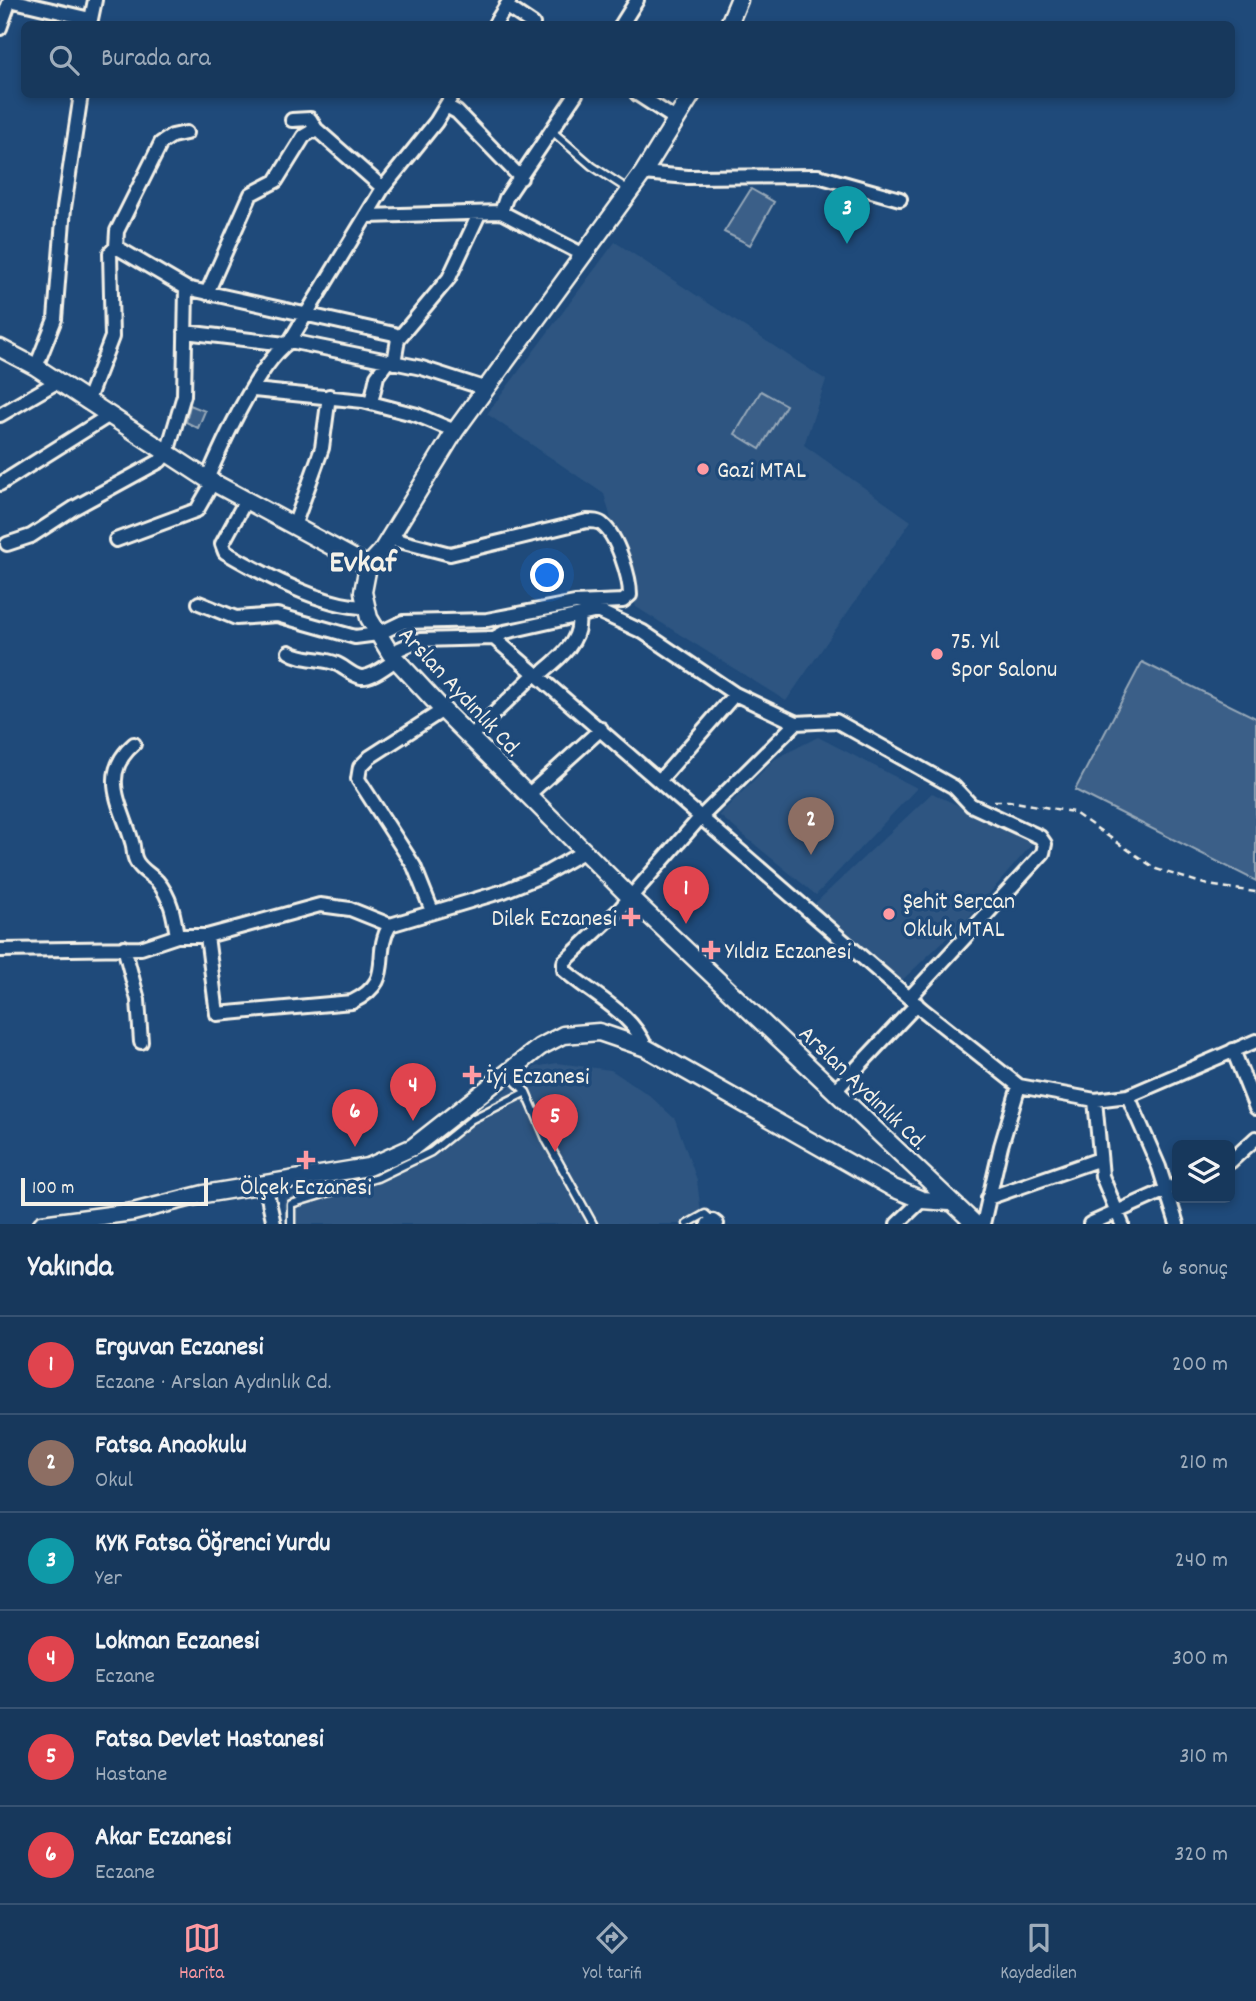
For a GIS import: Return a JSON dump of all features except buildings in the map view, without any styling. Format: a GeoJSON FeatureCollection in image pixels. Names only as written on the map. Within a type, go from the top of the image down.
{"type":"FeatureCollection","features":[{"type":"Feature","properties":{"kind":"street"},"geometry":{"type":"LineString","coordinates":[[0,28],[10,0],[86,21]]}},
{"type":"Feature","properties":{"kind":"street"},"geometry":{"type":"LineString","coordinates":[[90,21],[96,0]]}},
{"type":"Feature","properties":{"kind":"street"},"geometry":{"type":"LineString","coordinates":[[624,21],[637,0]]}},
{"type":"Feature","properties":{"kind":"street"},"geometry":{"type":"LineString","coordinates":[[730,21],[738,0]]}},
{"type":"Feature","properties":{"kind":"street"},"geometry":{"type":"LineString","coordinates":[[497,21],[508,3],[529,21]]}},
{"type":"Feature","properties":{"kind":"street"},"geometry":{"type":"LineString","coordinates":[[36,367],[55,319],[64,208],[79,98]]}},
{"type":"Feature","properties":{"kind":"street"},"geometry":{"type":"LineString","coordinates":[[501,212],[574,98]]}},
{"type":"Feature","properties":{"kind":"street"},"geometry":{"type":"LineString","coordinates":[[643,98],[677,120]]}},
{"type":"Feature","properties":{"kind":"street"},"geometry":{"type":"LineString","coordinates":[[0,348],[36,367],[55,383],[210,481],[368,566],[455,431],[643,173],[690,98]]}},
{"type":"Feature","properties":{"kind":"street"},"geometry":{"type":"LineString","coordinates":[[116,540],[197,510],[228,431],[272,355],[288,343],[368,216],[383,187],[449,100],[457,112],[521,178]]}},
{"type":"Feature","properties":{"kind":"street"},"geometry":{"type":"LineString","coordinates":[[292,120],[310,119],[316,129],[383,187]]}},
{"type":"Feature","properties":{"kind":"street"},"geometry":{"type":"LineString","coordinates":[[207,293],[251,194],[276,181],[304,136],[316,129]]}},
{"type":"Feature","properties":{"kind":"street"},"geometry":{"type":"LineString","coordinates":[[87,402],[112,337],[110,253],[116,247],[117,231],[161,143],[172,136],[186,133]]}},
{"type":"Feature","properties":{"kind":"street"},"geometry":{"type":"LineString","coordinates":[[643,173],[688,177],[818,176],[900,199]]}},
{"type":"Feature","properties":{"kind":"street"},"geometry":{"type":"LineString","coordinates":[[368,216],[501,212],[584,255]]}},
{"type":"Feature","properties":{"kind":"street"},"geometry":{"type":"LineString","coordinates":[[370,403],[377,376],[391,362],[398,339],[449,278],[479,214]]}},
{"type":"Feature","properties":{"kind":"street"},"geometry":{"type":"LineString","coordinates":[[116,247],[186,288],[394,334],[398,339]]}},
{"type":"Feature","properties":{"kind":"street"},"geometry":{"type":"LineString","coordinates":[[7,544],[31,536],[74,508],[160,461],[167,453],[184,395],[186,288]]}},
{"type":"Feature","properties":{"kind":"street"},"geometry":{"type":"LineString","coordinates":[[185,332],[288,343],[391,362],[487,388]]}},
{"type":"Feature","properties":{"kind":"street"},"geometry":{"type":"LineString","coordinates":[[0,415],[55,383]]}},
{"type":"Feature","properties":{"kind":"street"},"geometry":{"type":"LineString","coordinates":[[254,390],[329,396],[370,403],[417,415],[455,431]]}},
{"type":"Feature","properties":{"kind":"street"},"geometry":{"type":"LineString","coordinates":[[294,526],[322,448],[329,396]]}},
{"type":"Feature","properties":{"kind":"street"},"geometry":{"type":"LineString","coordinates":[[0,484],[108,416]]}},
{"type":"Feature","properties":{"kind":"street"},"geometry":{"type":"LineString","coordinates":[[246,500],[222,544],[225,552],[315,596],[355,607],[367,607]]}},
{"type":"Feature","properties":{"kind":"street"},"geometry":{"type":"LineString","coordinates":[[199,603],[236,618],[277,615],[327,631],[355,636],[378,634],[402,622],[487,620],[575,603],[623,601],[630,595],[630,580],[609,530],[601,522],[587,521],[450,554],[388,538]]}},
{"type":"Feature","properties":{"kind":"street","name":"Arslan Aydınlık Cd."},"geometry":{"type":"LineString","coordinates":[[368,566],[363,592],[367,607],[378,634],[393,656],[443,710],[630,897],[975,1224]]}},
{"type":"Feature","properties":{"kind":"street"},"geometry":{"type":"LineString","coordinates":[[289,652],[301,658],[320,658],[336,663],[360,677],[371,675],[393,656],[420,640],[494,638],[505,632],[578,618],[598,611],[643,632],[736,694],[796,723],[836,721],[954,787],[968,802],[1040,837],[1045,844],[1043,853],[836,1090]]}},
{"type":"Feature","properties":{"kind":"street"},"geometry":{"type":"LineString","coordinates":[[470,737],[566,651],[579,627],[578,618]]}},
{"type":"Feature","properties":{"kind":"street"},"geometry":{"type":"LineString","coordinates":[[494,638],[660,780],[699,818],[914,1001],[1019,1086],[1109,1101],[1128,1096],[1256,1041]]}},
{"type":"Feature","properties":{"kind":"street"},"geometry":{"type":"LineString","coordinates":[[660,780],[736,694]]}},
{"type":"Feature","properties":{"kind":"street"},"geometry":{"type":"LineString","coordinates":[[432,911],[414,866],[358,779],[360,767],[370,757],[443,710]]}},
{"type":"Feature","properties":{"kind":"street"},"geometry":{"type":"LineString","coordinates":[[646,1048],[641,1034],[631,1023],[564,970],[564,962],[630,897],[699,818],[796,723]]}},
{"type":"Feature","properties":{"kind":"street"},"geometry":{"type":"LineString","coordinates":[[528,795],[601,729]]}},
{"type":"Feature","properties":{"kind":"street"},"geometry":{"type":"LineString","coordinates":[[134,744],[122,754],[117,765],[116,796],[135,859],[159,883],[173,908],[177,936]]}},
{"type":"Feature","properties":{"kind":"street"},"geometry":{"type":"LineString","coordinates":[[207,936],[217,1014],[352,1002],[369,994],[382,969],[384,934],[390,925],[504,891],[541,876],[584,851]]}},
{"type":"Feature","properties":{"kind":"street"},"geometry":{"type":"LineString","coordinates":[[0,950],[141,948],[177,936],[207,936],[320,905],[350,909],[390,925]]}},
{"type":"Feature","properties":{"kind":"street"},"geometry":{"type":"LineString","coordinates":[[124,947],[138,1000],[141,1042]]}},
{"type":"Feature","properties":{"kind":"street"},"geometry":{"type":"LineString","coordinates":[[43,1224],[88,1221],[265,1184],[368,1167],[413,1147],[540,1047],[564,1035],[599,1032],[646,1048],[893,1188],[922,1200],[950,1202]]}},
{"type":"Feature","properties":{"kind":"street"},"geometry":{"type":"LineString","coordinates":[[1233,1050],[1256,1108]]}},
{"type":"Feature","properties":{"kind":"street"},"geometry":{"type":"LineString","coordinates":[[983,1224],[1019,1086]]}},
{"type":"Feature","properties":{"kind":"street"},"geometry":{"type":"LineString","coordinates":[[1128,1096],[1171,1188],[1177,1224]]}},
{"type":"Feature","properties":{"kind":"street"},"geometry":{"type":"LineString","coordinates":[[1095,1100],[1102,1176],[1119,1218]]}},
{"type":"Feature","properties":{"kind":"street"},"geometry":{"type":"LineString","coordinates":[[1235,1157],[1256,1138]]}},
{"type":"Feature","properties":{"kind":"street"},"geometry":{"type":"LineString","coordinates":[[988,1198],[1100,1159]]}},
{"type":"Feature","properties":{"kind":"street"},"geometry":{"type":"LineString","coordinates":[[265,1184],[274,1224]]}},
{"type":"Feature","properties":{"kind":"street"},"geometry":{"type":"LineString","coordinates":[[1090,1224],[1119,1218],[1171,1188]]}},
{"type":"Feature","properties":{"kind":"street"},"geometry":{"type":"LineString","coordinates":[[897,1224],[922,1200]]}},
{"type":"Feature","properties":{"kind":"lane"},"geometry":{"type":"LineString","coordinates":[[553,132],[592,166],[630,190]]}},
{"type":"Feature","properties":{"kind":"lane"},"geometry":{"type":"LineString","coordinates":[[507,1073],[526,1092],[547,1140],[593,1224]]}},
{"type":"Feature","properties":{"kind":"lane"},"geometry":{"type":"LineString","coordinates":[[291,1224],[291,1205],[388,1173],[432,1152],[472,1119],[526,1092]]}},
{"type":"Feature","properties":{"kind":"lane"},"geometry":{"type":"LineString","coordinates":[[687,1224],[705,1214],[712,1223]]}},
{"type":"Feature","properties":{"kind":"path"},"geometry":{"type":"LineString","coordinates":[[968,802],[1009,801],[1073,813],[1156,869],[1208,885],[1256,892]]}},
{"type":"Feature","properties":{"kind":"shaded area"},"geometry":{"type":"Polygon","coordinates":[[[751,189],[774,202],[750,245],[724,232],[751,189]]]}},
{"type":"Feature","properties":{"kind":"shaded area","name":"Gazi MTAL"},"geometry":{"type":"Polygon","coordinates":[[[615,242],[826,380],[804,445],[911,521],[786,701],[636,607],[604,494],[487,414],[615,242]]]}},
{"type":"Feature","properties":{"kind":"shaded area"},"geometry":{"type":"Polygon","coordinates":[[[761,391],[786,405],[760,449],[735,434],[761,391]]]}},
{"type":"Feature","properties":{"kind":"shaded area"},"geometry":{"type":"Polygon","coordinates":[[[190,405],[205,411],[198,428],[186,422],[190,405]]]}},
{"type":"Feature","properties":{"kind":"shaded area"},"geometry":{"type":"Polygon","coordinates":[[[1142,662],[1256,718],[1256,881],[1075,790],[1142,662]]]}},
{"type":"Feature","properties":{"kind":"shaded area"},"geometry":{"type":"Polygon","coordinates":[[[818,737],[917,788],[816,895],[719,815],[775,759],[818,737]]]}},
{"type":"Feature","properties":{"kind":"shaded area"},"geometry":{"type":"Polygon","coordinates":[[[932,793],[1034,842],[969,917],[896,986],[808,910],[932,793]]]}},
{"type":"Feature","properties":{"kind":"shaded area"},"geometry":{"type":"Polygon","coordinates":[[[557,1063],[611,1070],[649,1095],[675,1119],[697,1180],[702,1221],[696,1224],[286,1224],[283,1205],[285,1195],[407,1161],[440,1142],[535,1067],[557,1063]]]}},
{"type":"Feature","properties":{"kind":"place","name":"KYK Fatsa Öğrenci Yurdu"},"geometry":{"type":"Point","coordinates":[847,244]}},
{"type":"Feature","properties":{"kind":"place","name":"Gazi MTAL"},"geometry":{"type":"Point","coordinates":[703,469]}},
{"type":"Feature","properties":{"kind":"place","name":"75. Yıl Spor Salonu"},"geometry":{"type":"Point","coordinates":[937,654]}},
{"type":"Feature","properties":{"kind":"place","name":"Fatsa Anaokulu"},"geometry":{"type":"Point","coordinates":[811,855]}},
{"type":"Feature","properties":{"kind":"place","name":"Şehit Sercan Okluk MTAL"},"geometry":{"type":"Point","coordinates":[889,914]}},
{"type":"Feature","properties":{"kind":"place","name":"Dilek Eczanesi"},"geometry":{"type":"Point","coordinates":[631,917]}},
{"type":"Feature","properties":{"kind":"place","name":"Erguvan Eczanesi"},"geometry":{"type":"Point","coordinates":[686,924]}},
{"type":"Feature","properties":{"kind":"place","name":"Yıldız Eczanesi"},"geometry":{"type":"Point","coordinates":[711,950]}},
{"type":"Feature","properties":{"kind":"place","name":"İyi Eczanesi"},"geometry":{"type":"Point","coordinates":[472,1075]}},
{"type":"Feature","properties":{"kind":"place","name":"Lokman Eczanesi"},"geometry":{"type":"Point","coordinates":[413,1121]}},
{"type":"Feature","properties":{"kind":"place","name":"Akar Eczanesi"},"geometry":{"type":"Point","coordinates":[355,1147]}},
{"type":"Feature","properties":{"kind":"place","name":"Fatsa Devlet Hastanesi"},"geometry":{"type":"Point","coordinates":[555,1152]}},
{"type":"Feature","properties":{"kind":"place","name":"Ölçek Eczanesi"},"geometry":{"type":"Point","coordinates":[306,1160]}},
{"type":"Feature","properties":{"kind":"district","name":"Evkaf"},"geometry":{"type":"Point","coordinates":[363,560]}}]}
